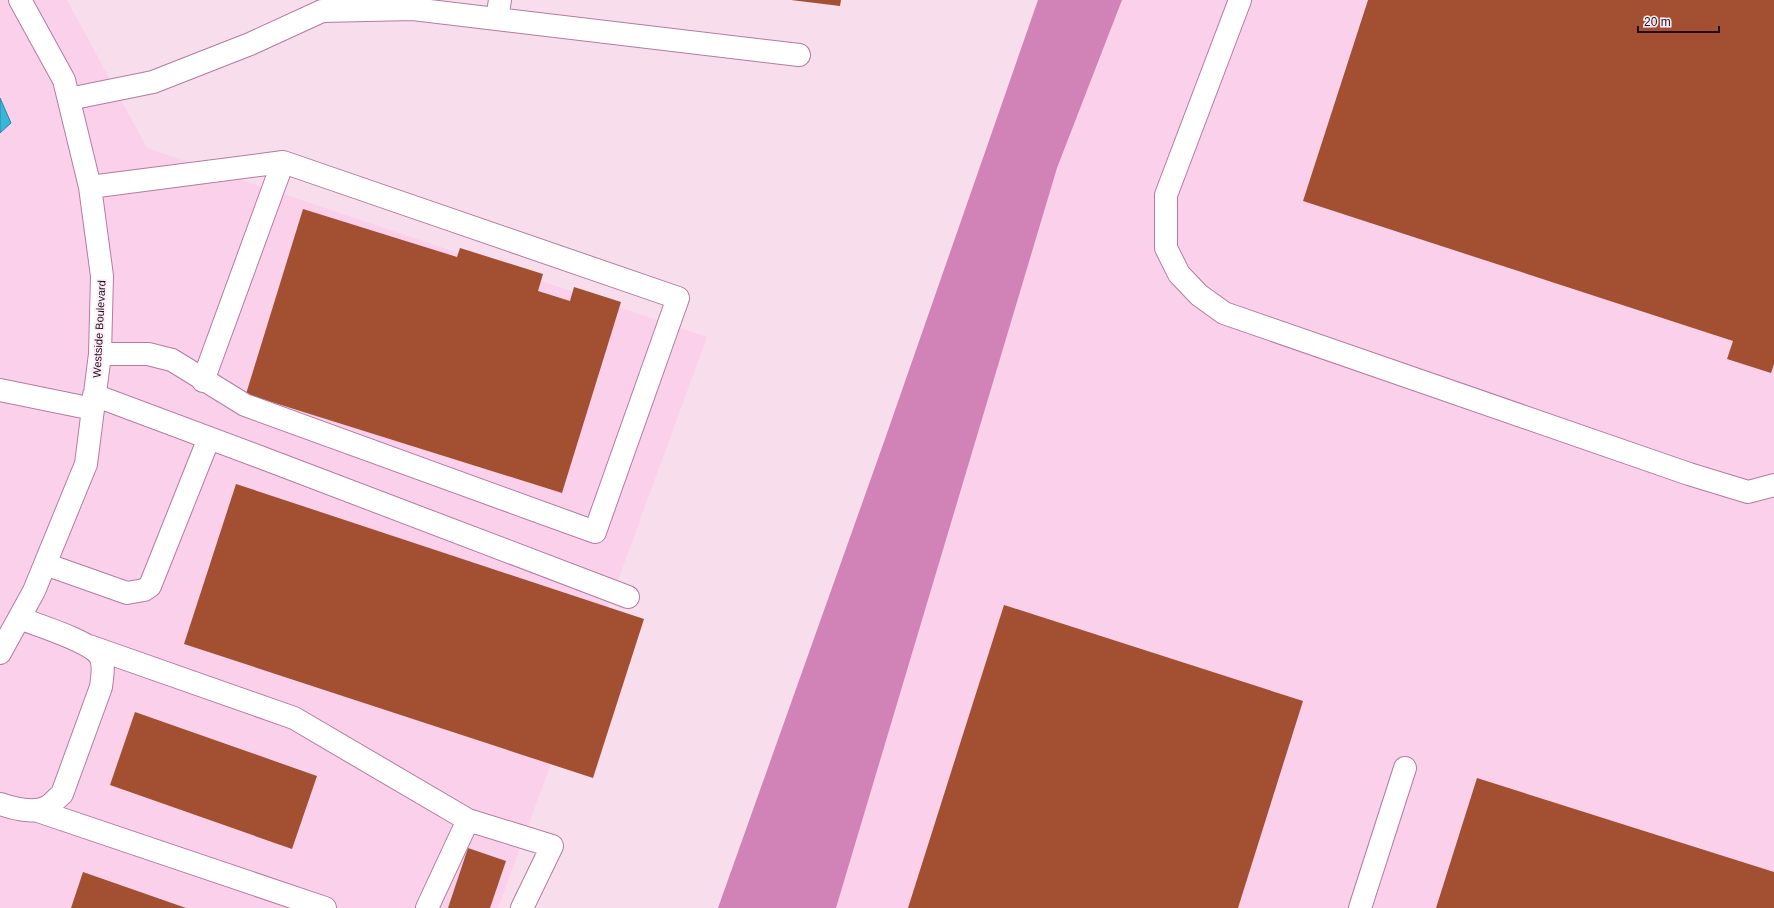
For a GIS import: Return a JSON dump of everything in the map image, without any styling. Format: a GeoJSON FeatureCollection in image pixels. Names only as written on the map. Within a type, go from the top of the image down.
{"type":"FeatureCollection","features":[{"type":"Feature","properties":{"kind":"street","name":"Westside Boulevard"},"geometry":{"type":"LineString","coordinates":[[0,653],[34,591],[86,464],[100,354],[102,276],[90,187],[64,80],[20,0]]}},
{"type":"Feature","properties":{"kind":"street"},"geometry":{"type":"LineString","coordinates":[[1240,0],[1166,195],[1166,248],[1179,274],[1199,295],[1224,313],[1689,474],[1748,492],[1774,485]]}},
{"type":"Feature","properties":{"kind":"street"},"geometry":{"type":"LineString","coordinates":[[69,99],[153,82],[250,44],[322,11],[413,9],[499,10],[799,55]]}},
{"type":"Feature","properties":{"kind":"street"},"geometry":{"type":"LineString","coordinates":[[90,187],[283,162],[678,298],[595,532],[246,405],[172,360],[148,354],[100,354]]}},
{"type":"Feature","properties":{"kind":"street"},"geometry":{"type":"LineString","coordinates":[[203,380],[283,162]]}},
{"type":"Feature","properties":{"kind":"street"},"geometry":{"type":"LineString","coordinates":[[0,390],[93,402],[210,438],[628,597]]}},
{"type":"Feature","properties":{"kind":"street"},"geometry":{"type":"LineString","coordinates":[[45,564],[127,593],[144,590],[150,586],[210,438]]}},
{"type":"Feature","properties":{"kind":"street"},"geometry":{"type":"LineString","coordinates":[[19,618],[89,646],[294,718],[468,820],[552,846],[522,908]]}},
{"type":"Feature","properties":{"kind":"street"},"geometry":{"type":"LineString","coordinates":[[35,810],[49,806],[62,794],[101,686],[103,670],[100,656],[89,646]]}},
{"type":"Feature","properties":{"kind":"street"},"geometry":{"type":"LineString","coordinates":[[1360,908],[1405,768]]}},
{"type":"Feature","properties":{"kind":"street"},"geometry":{"type":"LineString","coordinates":[[0,804],[13,808],[35,810],[325,908]]}},
{"type":"Feature","properties":{"kind":"street"},"geometry":{"type":"LineString","coordinates":[[427,908],[468,820]]}},
{"type":"Feature","properties":{"kind":"shaded area"},"geometry":{"type":"Polygon","coordinates":[[[0,0],[67,0],[147,148],[707,337],[498,908],[0,908],[0,0]]]}},
{"type":"Feature","properties":{"kind":"shaded area"},"geometry":{"type":"Polygon","coordinates":[[[1038,0],[1122,0],[1057,168],[836,908],[718,908],[885,439],[1038,0]]]}},
{"type":"Feature","properties":{"kind":"shaded area"},"geometry":{"type":"Polygon","coordinates":[[[1122,0],[1774,0],[1774,908],[836,908],[1057,168],[1122,0]]]}},
{"type":"Feature","properties":{"kind":"water"},"geometry":{"type":"Polygon","coordinates":[[[0,98],[11,123],[0,133],[0,98]]]}},
{"type":"Feature","properties":{"kind":"building"},"geometry":{"type":"Polygon","coordinates":[[[791,0],[841,0],[840,6],[791,0]]]}},
{"type":"Feature","properties":{"kind":"building"},"geometry":{"type":"Polygon","coordinates":[[[1368,0],[1774,0],[1774,364],[1771,373],[1727,359],[1733,341],[1303,201],[1368,0]]]}},
{"type":"Feature","properties":{"kind":"building"},"geometry":{"type":"Polygon","coordinates":[[[303,209],[457,257],[460,248],[543,274],[538,291],[570,301],[574,287],[621,302],[562,493],[246,394],[303,209]]]}},
{"type":"Feature","properties":{"kind":"building"},"geometry":{"type":"Polygon","coordinates":[[[236,484],[644,619],[593,778],[184,644],[236,484]]]}},
{"type":"Feature","properties":{"kind":"building"},"geometry":{"type":"Polygon","coordinates":[[[1004,605],[1303,701],[1238,908],[908,908],[1004,605]]]}},
{"type":"Feature","properties":{"kind":"building"},"geometry":{"type":"Polygon","coordinates":[[[135,712],[317,776],[292,849],[110,785],[135,712]]]}},
{"type":"Feature","properties":{"kind":"building"},"geometry":{"type":"Polygon","coordinates":[[[1477,778],[1774,872],[1774,908],[1436,908],[1477,778]]]}},
{"type":"Feature","properties":{"kind":"building"},"geometry":{"type":"Polygon","coordinates":[[[468,848],[506,861],[490,908],[448,908],[468,848]]]}},
{"type":"Feature","properties":{"kind":"building"},"geometry":{"type":"Polygon","coordinates":[[[83,872],[186,908],[71,908],[83,872]]]}}]}
